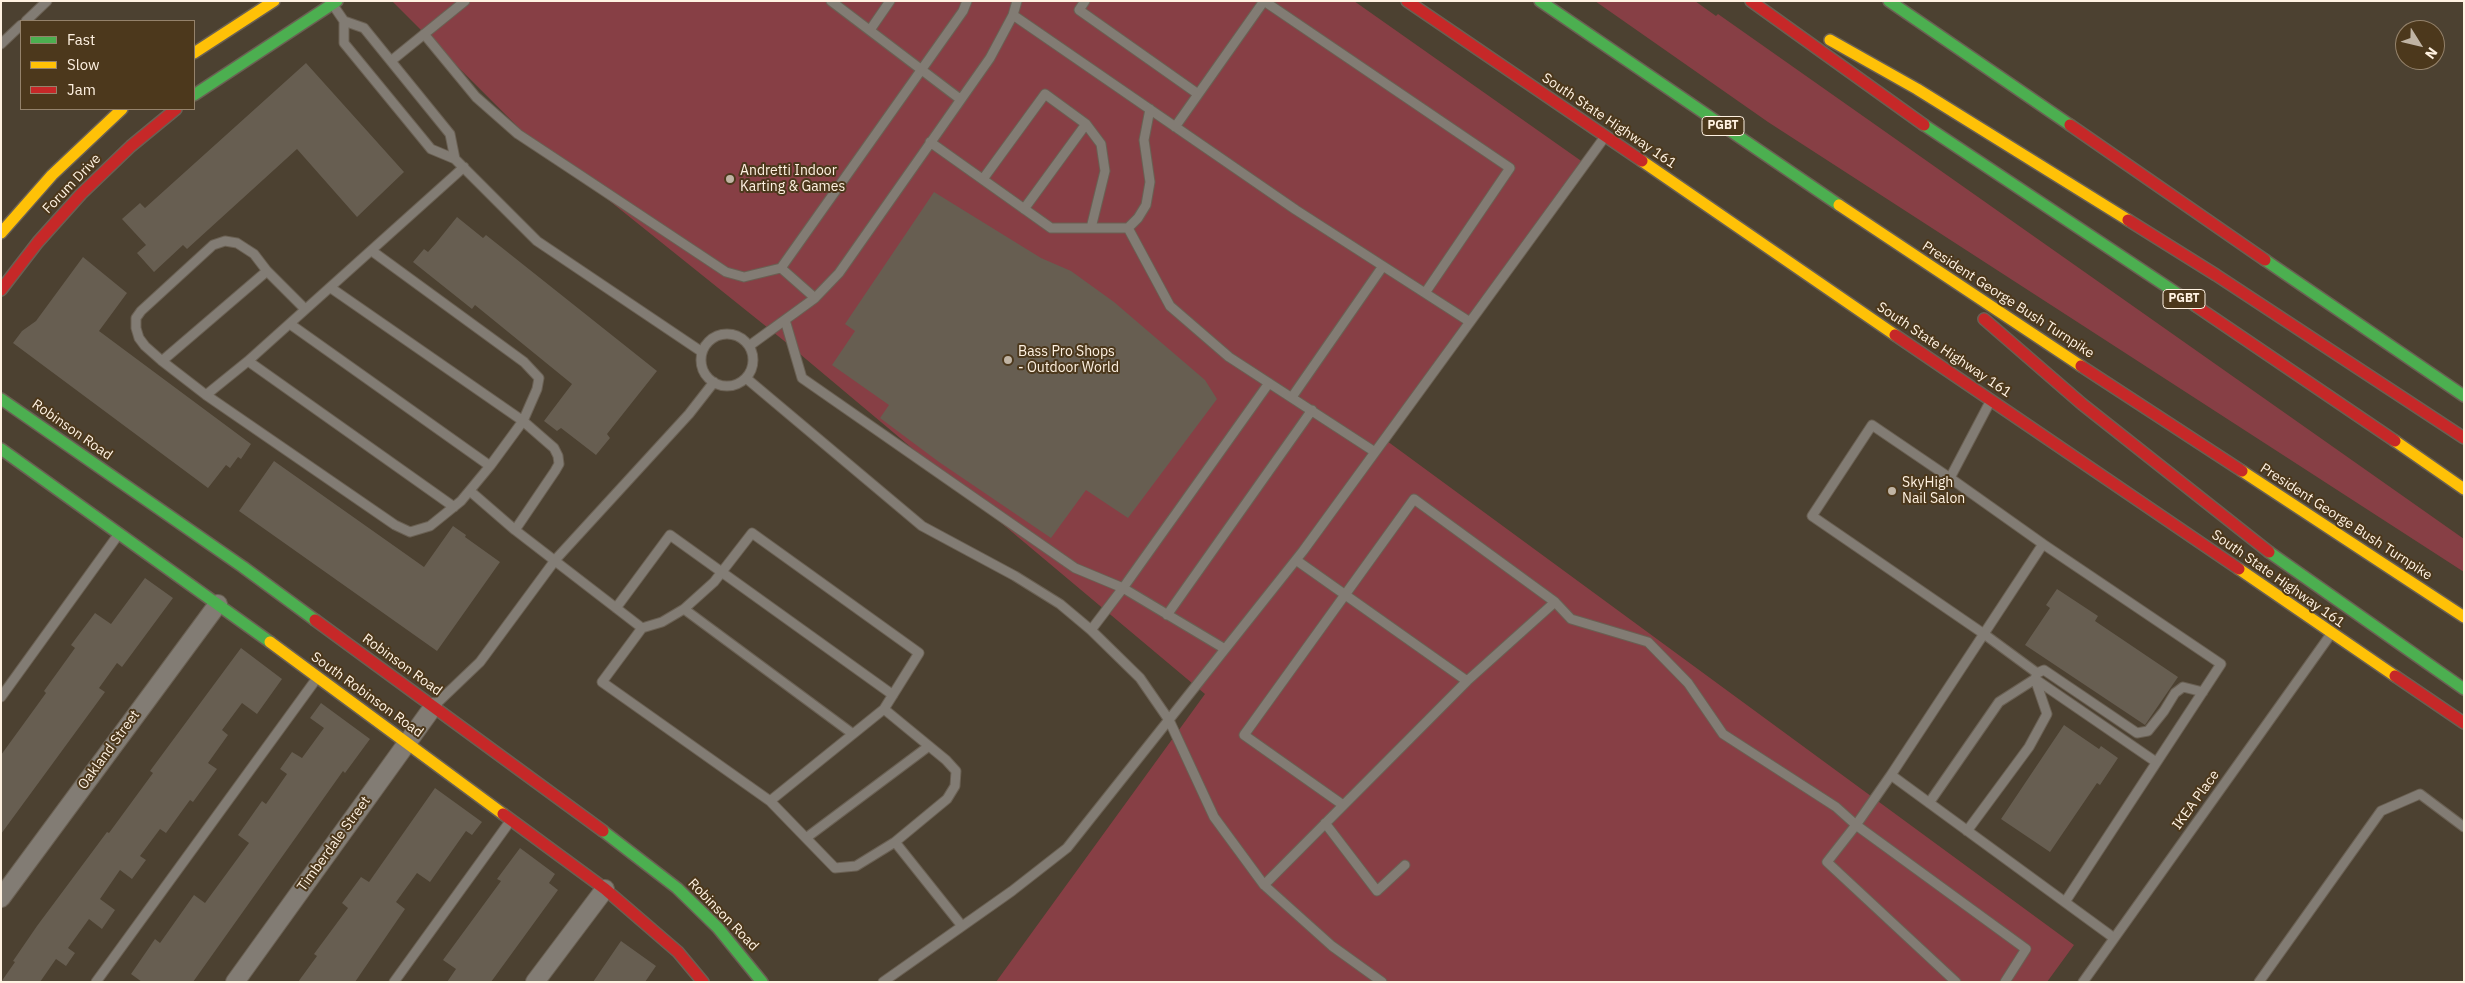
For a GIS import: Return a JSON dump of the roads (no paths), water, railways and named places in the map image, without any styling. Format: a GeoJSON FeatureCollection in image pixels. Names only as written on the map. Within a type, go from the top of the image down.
{"type":"FeatureCollection","features":[{"type":"Feature","properties":{"kind":"main road"},"geometry":{"type":"LineString","coordinates":[[195,52],[274,1]]}},
{"type":"Feature","properties":{"kind":"main road","name":"South State Highway 161"},"geometry":{"type":"LineString","coordinates":[[1407,1],[2331,634],[2464,723]]}},
{"type":"Feature","properties":{"kind":"main road","name":"President George Bush Turnpike"},"geometry":{"type":"LineString","coordinates":[[1540,1],[1906,251],[2464,617]]}},
{"type":"Feature","properties":{"kind":"main road","name":"PGBT"},"geometry":{"type":"LineString","coordinates":[[1751,1],[1903,111],[2354,412],[2464,489]]}},
{"type":"Feature","properties":{"kind":"main road"},"geometry":{"type":"LineString","coordinates":[[1760,1],[1917,89],[2216,275],[2464,438]]}},
{"type":"Feature","properties":{"kind":"main road"},"geometry":{"type":"LineString","coordinates":[[1889,1],[2464,396]]}},
{"type":"Feature","properties":{"kind":"main road"},"geometry":{"type":"LineString","coordinates":[[195,94],[333,2]]}},
{"type":"Feature","properties":{"kind":"main road","name":"Forum Drive"},"geometry":{"type":"LineString","coordinates":[[1,233],[52,174],[121,110]]}},
{"type":"Feature","properties":{"kind":"main road","name":"Forum Drive"},"geometry":{"type":"LineString","coordinates":[[1,290],[38,242],[81,194],[132,146],[175,110]]}},
{"type":"Feature","properties":{"kind":"main road"},"geometry":{"type":"LineString","coordinates":[[1906,251],[2082,404],[2217,512],[2297,573],[2464,689]]}},
{"type":"Feature","properties":{"kind":"main road","name":"Robinson Road"},"geometry":{"type":"LineString","coordinates":[[1,399],[243,567],[635,855],[677,888],[718,928],[762,982]]}},
{"type":"Feature","properties":{"kind":"main road","name":"South Robinson Road"},"geometry":{"type":"LineString","coordinates":[[1,449],[218,604],[605,889],[678,952],[700,981]]}},
{"type":"Feature","properties":{"kind":"street","name":"Oakland Street"},"geometry":{"type":"LineString","coordinates":[[1,898],[218,604]]}},
{"type":"Feature","properties":{"kind":"street","name":"Timberdale Street"},"geometry":{"type":"LineString","coordinates":[[235,982],[434,707]]}},
{"type":"Feature","properties":{"kind":"street"},"geometry":{"type":"LineString","coordinates":[[535,982],[605,889]]}},
{"type":"Feature","properties":{"kind":"lane"},"geometry":{"type":"LineString","coordinates":[[27,20],[47,1]]}},
{"type":"Feature","properties":{"kind":"lane"},"geometry":{"type":"LineString","coordinates":[[391,61],[465,1]]}},
{"type":"Feature","properties":{"kind":"lane"},"geometry":{"type":"LineString","coordinates":[[831,1],[960,99]]}},
{"type":"Feature","properties":{"kind":"lane"},"geometry":{"type":"LineString","coordinates":[[870,30],[890,1]]}},
{"type":"Feature","properties":{"kind":"lane"},"geometry":{"type":"LineString","coordinates":[[424,34],[476,97],[518,134],[726,272],[744,277],[781,268],[922,70],[963,11],[967,1]]}},
{"type":"Feature","properties":{"kind":"lane"},"geometry":{"type":"LineString","coordinates":[[749,346],[815,298],[839,273],[990,58],[1013,14],[1017,1]]}},
{"type":"Feature","properties":{"kind":"lane"},"geometry":{"type":"LineString","coordinates":[[1085,1],[1079,10],[1198,94]]}},
{"type":"Feature","properties":{"kind":"lane"},"geometry":{"type":"LineString","coordinates":[[1175,127],[1264,1],[1510,168],[1425,293]]}},
{"type":"Feature","properties":{"kind":"lane"},"geometry":{"type":"LineString","coordinates":[[333,2],[344,21],[344,43],[431,148],[455,159],[536,241],[702,352]]}},
{"type":"Feature","properties":{"kind":"lane"},"geometry":{"type":"LineString","coordinates":[[1013,14],[1303,216],[1470,322]]}},
{"type":"Feature","properties":{"kind":"lane"},"geometry":{"type":"LineString","coordinates":[[344,21],[364,28],[450,134],[455,159]]}},
{"type":"Feature","properties":{"kind":"lane"},"geometry":{"type":"LineString","coordinates":[[1,44],[20,26]]}},
{"type":"Feature","properties":{"kind":"lane"},"geometry":{"type":"LineString","coordinates":[[983,179],[1045,94],[1086,124],[1101,144],[1105,171],[1091,228]]}},
{"type":"Feature","properties":{"kind":"lane"},"geometry":{"type":"LineString","coordinates":[[930,142],[1052,228],[1128,228],[1138,218],[1146,204],[1150,182],[1144,140],[1150,109]]}},
{"type":"Feature","properties":{"kind":"lane"},"geometry":{"type":"LineString","coordinates":[[1024,209],[1086,124]]}},
{"type":"Feature","properties":{"kind":"lane"},"geometry":{"type":"LineString","coordinates":[[883,982],[1067,848],[1296,560],[1605,136]]}},
{"type":"Feature","properties":{"kind":"lane"},"geometry":{"type":"LineString","coordinates":[[206,395],[332,288],[464,167]]}},
{"type":"Feature","properties":{"kind":"lane"},"geometry":{"type":"LineString","coordinates":[[1128,228],[1170,306],[1229,357],[1375,452]]}},
{"type":"Feature","properties":{"kind":"lane"},"geometry":{"type":"LineString","coordinates":[[305,309],[254,254],[237,242],[225,241],[213,246],[141,311],[136,318],[136,328],[139,338],[145,346],[206,395],[395,525],[410,532],[430,526],[470,491],[490,466],[523,421],[538,389],[540,378],[534,370],[372,251]]}},
{"type":"Feature","properties":{"kind":"lane"},"geometry":{"type":"LineString","coordinates":[[1292,397],[1383,266]]}},
{"type":"Feature","properties":{"kind":"lane"},"geometry":{"type":"LineString","coordinates":[[781,268],[815,298]]}},
{"type":"Feature","properties":{"kind":"lane"},"geometry":{"type":"LineString","coordinates":[[162,361],[268,271]]}},
{"type":"Feature","properties":{"kind":"lane"},"geometry":{"type":"LineString","coordinates":[[332,288],[523,421],[554,448],[559,464],[515,530]]}},
{"type":"Feature","properties":{"kind":"lane"},"geometry":{"type":"LineString","coordinates":[[785,320],[802,378],[1075,568],[1123,588],[1225,649]]}},
{"type":"Feature","properties":{"kind":"lane"},"geometry":{"type":"LineString","coordinates":[[290,324],[490,466]]}},
{"type":"Feature","properties":{"kind":"lane"},"geometry":{"type":"LineString","coordinates":[[720,335],[736,335],[749,346],[753,362],[746,378],[731,386],[714,382],[703,369],[702,352],[712,338],[720,335]]}},
{"type":"Feature","properties":{"kind":"lane"},"geometry":{"type":"LineString","coordinates":[[248,361],[454,506]]}},
{"type":"Feature","properties":{"kind":"lane"},"geometry":{"type":"LineString","coordinates":[[746,378],[922,526],[1015,576],[1060,604],[1091,630],[1140,678],[1169,720],[1214,817],[1264,885],[1332,946],[1382,982]]}},
{"type":"Feature","properties":{"kind":"lane"},"geometry":{"type":"LineString","coordinates":[[434,707],[480,662],[556,559],[689,414],[714,382]]}},
{"type":"Feature","properties":{"kind":"lane"},"geometry":{"type":"LineString","coordinates":[[1091,630],[1269,383]]}},
{"type":"Feature","properties":{"kind":"lane"},"geometry":{"type":"LineString","coordinates":[[1950,478],[1991,400]]}},
{"type":"Feature","properties":{"kind":"lane"},"geometry":{"type":"LineString","coordinates":[[1168,615],[1312,410]]}},
{"type":"Feature","properties":{"kind":"lane"},"geometry":{"type":"LineString","coordinates":[[2065,902],[2221,664],[2042,544],[1872,425],[1812,516],[1984,634],[2036,676],[2156,762]]}},
{"type":"Feature","properties":{"kind":"lane"},"geometry":{"type":"LineString","coordinates":[[470,491],[515,530],[556,559],[642,628]]}},
{"type":"Feature","properties":{"kind":"lane"},"geometry":{"type":"LineString","coordinates":[[1343,806],[1244,735],[1414,499],[1555,602],[1571,619],[1648,642],[1688,682],[1723,734],[1836,807],[1856,825],[2026,949],[2005,982]]}},
{"type":"Feature","properties":{"kind":"lane"},"geometry":{"type":"LineString","coordinates":[[1,697],[120,533]]}},
{"type":"Feature","properties":{"kind":"lane"},"geometry":{"type":"LineString","coordinates":[[770,801],[884,709],[919,652],[752,533],[722,571],[684,609],[662,622],[642,628],[602,682],[770,801],[834,868],[856,866],[896,842],[947,799],[955,786],[956,771],[884,709]]}},
{"type":"Feature","properties":{"kind":"lane"},"geometry":{"type":"LineString","coordinates":[[616,608],[670,536],[722,571],[893,695]]}},
{"type":"Feature","properties":{"kind":"lane"},"geometry":{"type":"LineString","coordinates":[[1956,982],[1827,862],[1891,775],[2042,544]]}},
{"type":"Feature","properties":{"kind":"lane"},"geometry":{"type":"LineString","coordinates":[[1296,560],[1467,680]]}},
{"type":"Feature","properties":{"kind":"lane"},"geometry":{"type":"LineString","coordinates":[[1264,885],[1467,680],[1555,602]]}},
{"type":"Feature","properties":{"kind":"lane"},"geometry":{"type":"LineString","coordinates":[[684,609],[853,734]]}},
{"type":"Feature","properties":{"kind":"lane","name":"IKEA Place"},"geometry":{"type":"LineString","coordinates":[[2083,982],[2331,634]]}},
{"type":"Feature","properties":{"kind":"lane"},"geometry":{"type":"LineString","coordinates":[[1929,803],[1999,702],[2044,670],[2137,733],[2148,731],[2175,693],[2183,687],[2203,692]]}},
{"type":"Feature","properties":{"kind":"lane"},"geometry":{"type":"LineString","coordinates":[[1967,831],[2029,747],[2046,714],[2036,676]]}},
{"type":"Feature","properties":{"kind":"lane"},"geometry":{"type":"LineString","coordinates":[[96,982],[317,677]]}},
{"type":"Feature","properties":{"kind":"lane"},"geometry":{"type":"LineString","coordinates":[[806,838],[929,746]]}},
{"type":"Feature","properties":{"kind":"lane"},"geometry":{"type":"LineString","coordinates":[[1891,775],[2114,938]]}},
{"type":"Feature","properties":{"kind":"lane"},"geometry":{"type":"LineString","coordinates":[[2259,982],[2381,811],[2420,794],[2464,827]]}},
{"type":"Feature","properties":{"kind":"lane"},"geometry":{"type":"LineString","coordinates":[[394,982],[511,820]]}},
{"type":"Feature","properties":{"kind":"lane"},"geometry":{"type":"LineString","coordinates":[[1325,824],[1377,890],[1405,865]]}},
{"type":"Feature","properties":{"kind":"lane"},"geometry":{"type":"LineString","coordinates":[[896,842],[962,926]]}},
{"type":"Feature","properties":{"kind":"place","name":"Andretti Indoor Karting & Games"},"geometry":{"type":"Point","coordinates":[730,179]}},
{"type":"Feature","properties":{"kind":"place","name":"Bass Pro Shops - Outdoor World"},"geometry":{"type":"Point","coordinates":[1008,360]}},
{"type":"Feature","properties":{"kind":"place","name":"SkyHigh Nail Salon"},"geometry":{"type":"Point","coordinates":[1892,491]}}]}
